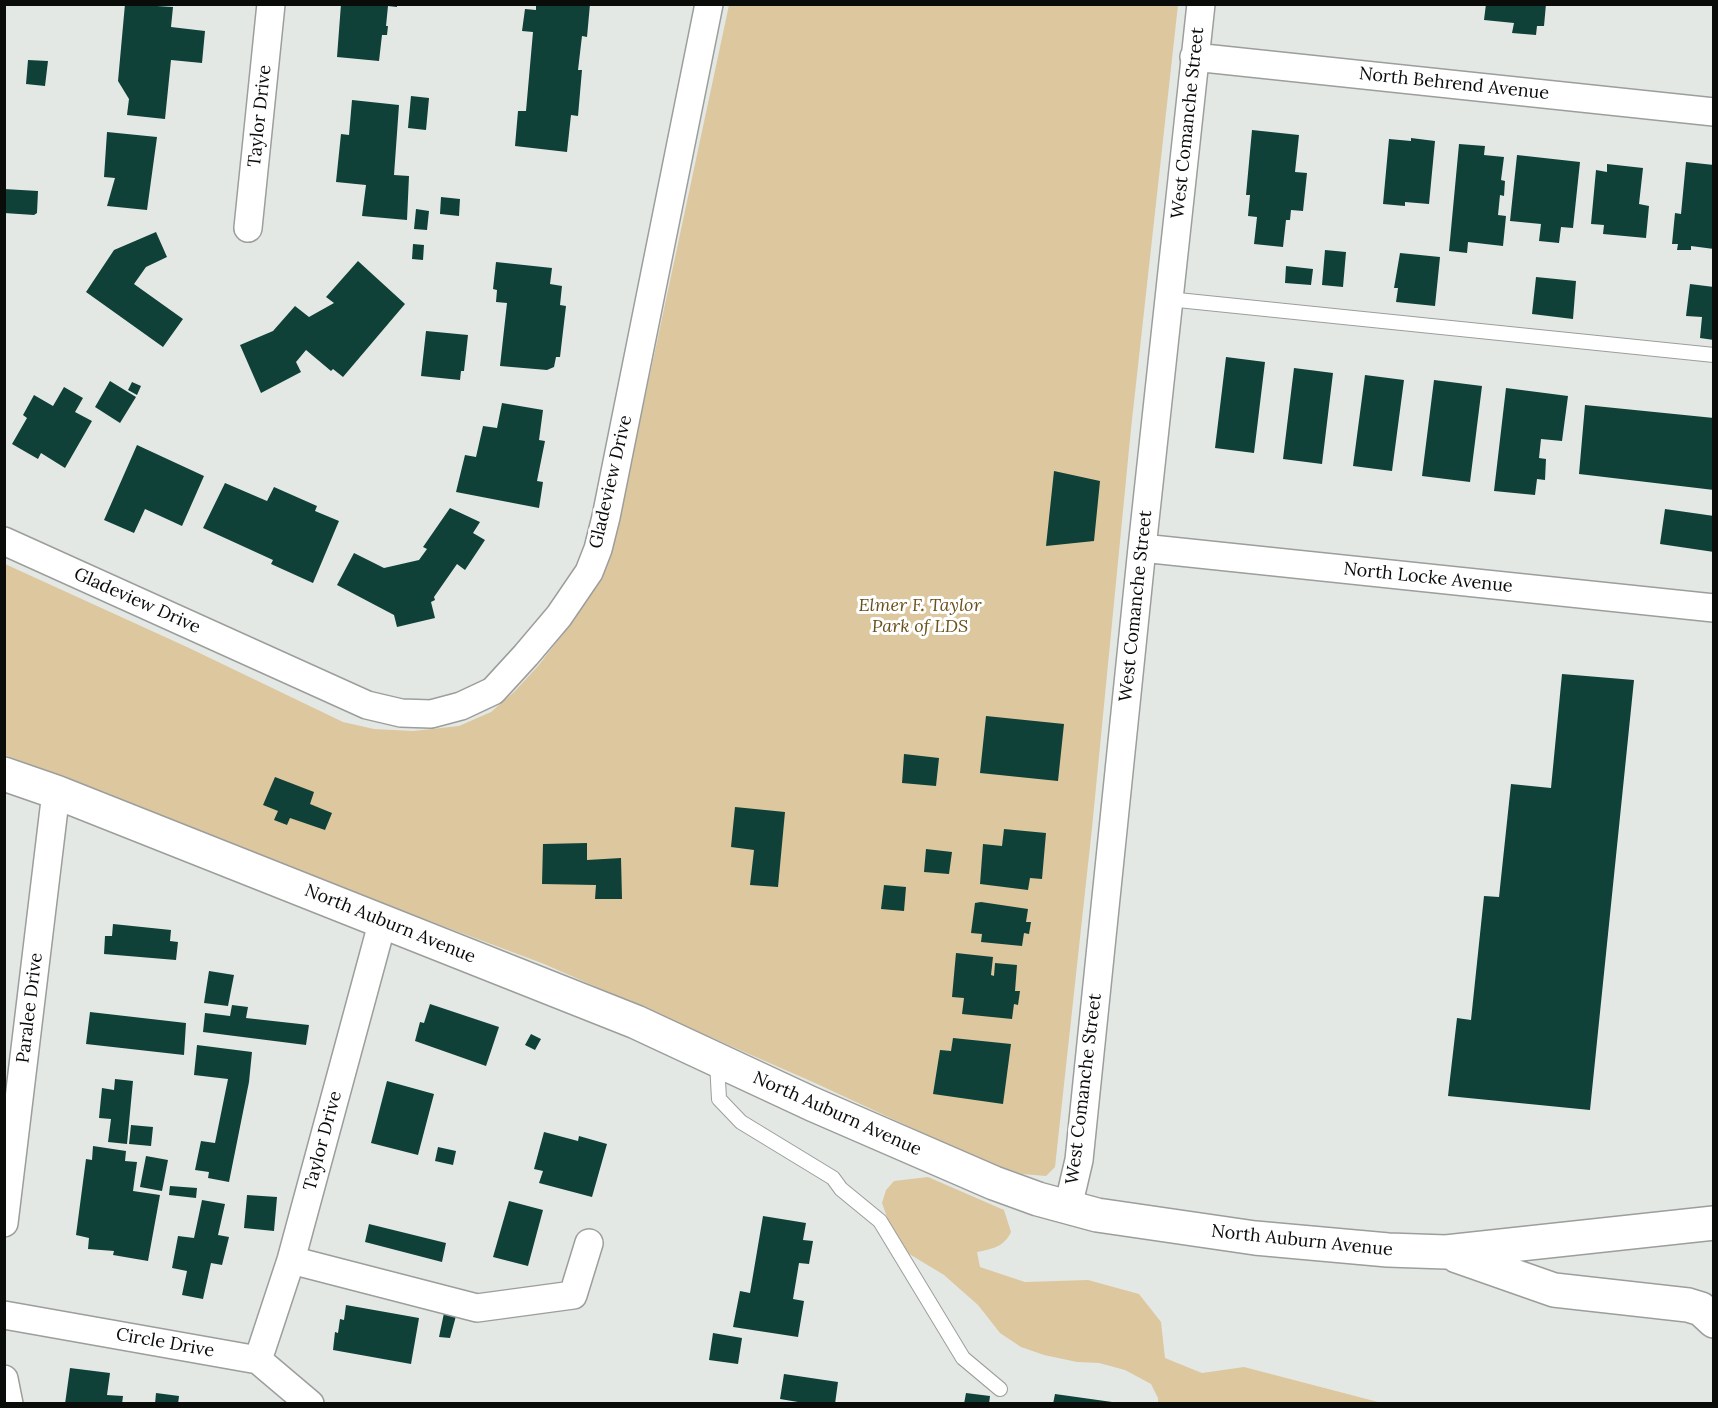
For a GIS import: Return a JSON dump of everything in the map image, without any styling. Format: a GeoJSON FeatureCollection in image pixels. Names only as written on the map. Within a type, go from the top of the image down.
{"type":"FeatureCollection","features":[{"type":"Feature","properties":{"kind":"main road","name":"North Auburn Avenue"},"geometry":{"type":"LineString","coordinates":[[4,774],[56,792],[383,920],[636,1022],[812,1104],[994,1183],[1068,1207],[1108,1217],[1255,1238],[1388,1250],[1446,1252],[1713,1223]]}},
{"type":"Feature","properties":{"kind":"main road"},"geometry":{"type":"LineString","coordinates":[[1446,1252],[1554,1290],[1688,1305],[1701,1309],[1713,1321]]}},
{"type":"Feature","properties":{"kind":"street","name":"Taylor Drive"},"geometry":{"type":"LineString","coordinates":[[248,228],[271,4]]}},
{"type":"Feature","properties":{"kind":"street","name":"Gladeview Drive"},"geometry":{"type":"LineString","coordinates":[[4,541],[367,705],[401,713],[431,714],[460,706],[493,691],[559,616],[589,572],[598,549],[709,4]]}},
{"type":"Feature","properties":{"kind":"street","name":"West Comanche Street"},"geometry":{"type":"LineString","coordinates":[[1068,1207],[1080,1160],[1168,299],[1201,4]]}},
{"type":"Feature","properties":{"kind":"street","name":"North Behrend Avenue"},"geometry":{"type":"LineString","coordinates":[[1194,57],[1713,112]]}},
{"type":"Feature","properties":{"kind":"street","name":"North Locke Avenue"},"geometry":{"type":"LineString","coordinates":[[1142,548],[1713,608]]}},
{"type":"Feature","properties":{"kind":"street","name":"Paralee Drive"},"geometry":{"type":"LineString","coordinates":[[4,1223],[56,792]]}},
{"type":"Feature","properties":{"kind":"street","name":"Taylor Drive"},"geometry":{"type":"LineString","coordinates":[[258,1360],[291,1260],[383,920]]}},
{"type":"Feature","properties":{"kind":"street"},"geometry":{"type":"LineString","coordinates":[[291,1260],[477,1308],[573,1295],[589,1243]]}},
{"type":"Feature","properties":{"kind":"street","name":"Circle Drive"},"geometry":{"type":"LineString","coordinates":[[4,1315],[258,1360]]}},
{"type":"Feature","properties":{"kind":"street"},"geometry":{"type":"LineString","coordinates":[[258,1360],[310,1404]]}},
{"type":"Feature","properties":{"kind":"street"},"geometry":{"type":"LineString","coordinates":[[4,1379],[9,1404]]}},
{"type":"Feature","properties":{"kind":"lane"},"geometry":{"type":"LineString","coordinates":[[1168,299],[1713,355]]}},
{"type":"Feature","properties":{"kind":"lane"},"geometry":{"type":"LineString","coordinates":[[717,1059],[719,1099],[741,1122],[833,1178],[841,1189],[880,1221],[963,1358],[1000,1389]]}},
{"type":"Feature","properties":{"kind":"green space","name":"Elmer F. Taylor Park of LDS"},"geometry":{"type":"Polygon","coordinates":[[[729,5],[1178,5],[1131,429],[1092,828],[1055,1167],[1046,1176],[1022,1174],[981,1160],[815,1083],[544,964],[5,755],[5,564],[187,647],[343,722],[374,729],[413,731],[459,726],[491,712],[514,692],[538,666],[576,617],[602,575],[615,538],[729,5]]]}},
{"type":"Feature","properties":{"kind":"green space"},"geometry":{"type":"Polygon","coordinates":[[[928,1177],[1004,1210],[1011,1232],[1001,1244],[977,1252],[980,1267],[1025,1282],[1088,1280],[1139,1294],[1161,1322],[1165,1358],[1202,1373],[1244,1367],[1382,1403],[1158,1403],[1151,1384],[1125,1370],[1099,1363],[1077,1362],[1044,1355],[1021,1347],[1000,1333],[978,1305],[944,1275],[906,1252],[894,1237],[882,1203],[886,1190],[894,1181],[928,1177]]]}},
{"type":"Feature","properties":{"kind":"building"},"geometry":{"type":"Polygon","coordinates":[[[125,4],[173,7],[171,27],[205,31],[202,63],[171,60],[165,119],[127,115],[129,99],[118,81],[125,4]]]}},
{"type":"Feature","properties":{"kind":"building"},"geometry":{"type":"Polygon","coordinates":[[[341,4],[397,4],[397,7],[388,6],[387,35],[382,35],[379,61],[337,57],[341,4]]]}},
{"type":"Feature","properties":{"kind":"building"},"geometry":{"type":"Polygon","coordinates":[[[536,4],[590,4],[587,37],[582,36],[578,70],[582,70],[578,116],[571,115],[567,152],[515,146],[518,111],[526,111],[533,32],[522,31],[525,9],[536,10],[536,4]]]}},
{"type":"Feature","properties":{"kind":"building"},"geometry":{"type":"Polygon","coordinates":[[[1486,4],[1546,4],[1544,26],[1537,26],[1536,35],[1512,33],[1514,23],[1484,20],[1486,4]]]}},
{"type":"Feature","properties":{"kind":"building"},"geometry":{"type":"Polygon","coordinates":[[[28,60],[48,61],[45,86],[26,84],[28,60]]]}},
{"type":"Feature","properties":{"kind":"building"},"geometry":{"type":"Polygon","coordinates":[[[411,96],[429,98],[426,130],[408,128],[411,96]]]}},
{"type":"Feature","properties":{"kind":"building"},"geometry":{"type":"Polygon","coordinates":[[[352,100],[399,105],[394,175],[409,176],[407,220],[362,216],[366,185],[336,182],[341,134],[349,135],[352,100]]]}},
{"type":"Feature","properties":{"kind":"building"},"geometry":{"type":"Polygon","coordinates":[[[1252,130],[1299,135],[1295,172],[1307,173],[1303,211],[1291,210],[1290,220],[1286,220],[1283,247],[1254,244],[1257,217],[1248,216],[1250,195],[1246,195],[1252,130]]]}},
{"type":"Feature","properties":{"kind":"building"},"geometry":{"type":"Polygon","coordinates":[[[107,132],[157,137],[147,210],[107,206],[115,178],[104,177],[107,132]]]}},
{"type":"Feature","properties":{"kind":"building"},"geometry":{"type":"Polygon","coordinates":[[[1411,138],[1435,141],[1429,204],[1405,202],[1405,206],[1383,204],[1389,139],[1411,141],[1411,138]]]}},
{"type":"Feature","properties":{"kind":"building"},"geometry":{"type":"Polygon","coordinates":[[[1459,144],[1485,146],[1484,155],[1504,157],[1501,180],[1505,181],[1504,196],[1500,195],[1498,215],[1506,216],[1503,246],[1468,242],[1467,253],[1449,251],[1459,144]]]}},
{"type":"Feature","properties":{"kind":"building"},"geometry":{"type":"Polygon","coordinates":[[[1517,155],[1580,162],[1573,228],[1561,227],[1559,243],[1539,241],[1541,224],[1510,221],[1517,155]]]}},
{"type":"Feature","properties":{"kind":"building"},"geometry":{"type":"Polygon","coordinates":[[[1686,162],[1714,165],[1714,249],[1691,246],[1691,250],[1677,250],[1678,244],[1672,244],[1675,213],[1681,214],[1686,162]]]}},
{"type":"Feature","properties":{"kind":"building"},"geometry":{"type":"Polygon","coordinates":[[[1607,164],[1643,168],[1639,204],[1649,206],[1646,238],[1603,234],[1604,225],[1591,224],[1596,170],[1607,172],[1607,164]]]}},
{"type":"Feature","properties":{"kind":"building"},"geometry":{"type":"Polygon","coordinates":[[[4,189],[38,191],[37,213],[34,215],[4,213],[4,189]]]}},
{"type":"Feature","properties":{"kind":"building"},"geometry":{"type":"Polygon","coordinates":[[[441,197],[460,199],[459,216],[440,214],[441,197]]]}},
{"type":"Feature","properties":{"kind":"building"},"geometry":{"type":"Polygon","coordinates":[[[416,209],[429,211],[427,230],[414,229],[416,209]]]}},
{"type":"Feature","properties":{"kind":"building"},"geometry":{"type":"Polygon","coordinates":[[[156,232],[167,257],[146,267],[134,284],[183,319],[163,347],[86,292],[114,250],[156,232]]]}},
{"type":"Feature","properties":{"kind":"building"},"geometry":{"type":"Polygon","coordinates":[[[413,244],[424,245],[423,260],[412,259],[413,244]]]}},
{"type":"Feature","properties":{"kind":"building"},"geometry":{"type":"Polygon","coordinates":[[[1325,250],[1346,252],[1343,287],[1322,285],[1325,250]]]}},
{"type":"Feature","properties":{"kind":"building"},"geometry":{"type":"Polygon","coordinates":[[[1400,253],[1440,257],[1435,306],[1396,302],[1398,288],[1394,288],[1400,253]]]}},
{"type":"Feature","properties":{"kind":"building"},"geometry":{"type":"Polygon","coordinates":[[[358,261],[405,304],[343,377],[333,369],[331,371],[306,350],[296,362],[301,372],[261,393],[240,345],[273,331],[295,306],[309,317],[334,303],[326,297],[358,261]]]}},
{"type":"Feature","properties":{"kind":"building"},"geometry":{"type":"Polygon","coordinates":[[[496,262],[552,268],[550,284],[562,286],[560,305],[566,306],[560,357],[556,357],[554,367],[547,370],[500,366],[507,303],[496,302],[497,290],[493,289],[496,262]]]}},
{"type":"Feature","properties":{"kind":"building"},"geometry":{"type":"Polygon","coordinates":[[[1286,266],[1313,269],[1311,285],[1285,283],[1286,266]]]}},
{"type":"Feature","properties":{"kind":"building"},"geometry":{"type":"Polygon","coordinates":[[[1536,277],[1576,281],[1573,319],[1532,314],[1536,277]]]}},
{"type":"Feature","properties":{"kind":"building"},"geometry":{"type":"Polygon","coordinates":[[[1690,284],[1714,287],[1714,340],[1700,338],[1702,317],[1686,316],[1690,284]]]}},
{"type":"Feature","properties":{"kind":"building"},"geometry":{"type":"Polygon","coordinates":[[[426,331],[468,335],[464,371],[461,371],[460,380],[421,376],[426,331]]]}},
{"type":"Feature","properties":{"kind":"building"},"geometry":{"type":"Polygon","coordinates":[[[1226,357],[1265,362],[1254,453],[1215,448],[1226,357]]]}},
{"type":"Feature","properties":{"kind":"building"},"geometry":{"type":"Polygon","coordinates":[[[1294,368],[1333,373],[1322,464],[1283,459],[1294,368]]]}},
{"type":"Feature","properties":{"kind":"building"},"geometry":{"type":"Polygon","coordinates":[[[1365,375],[1404,380],[1392,471],[1353,466],[1365,375]]]}},
{"type":"Feature","properties":{"kind":"building"},"geometry":{"type":"Polygon","coordinates":[[[1434,380],[1482,386],[1470,482],[1422,476],[1434,380]]]}},
{"type":"Feature","properties":{"kind":"building"},"geometry":{"type":"Polygon","coordinates":[[[110,381],[136,397],[120,423],[95,407],[110,381]]]}},
{"type":"Feature","properties":{"kind":"building"},"geometry":{"type":"Polygon","coordinates":[[[132,382],[141,386],[137,395],[128,390],[132,382]]]}},
{"type":"Feature","properties":{"kind":"building"},"geometry":{"type":"Polygon","coordinates":[[[64,387],[83,398],[75,412],[92,421],[65,468],[41,453],[38,459],[12,444],[27,418],[23,415],[34,395],[53,406],[64,387]]]}},
{"type":"Feature","properties":{"kind":"building"},"geometry":{"type":"Polygon","coordinates":[[[1506,388],[1568,396],[1562,441],[1541,439],[1539,458],[1546,459],[1545,480],[1537,479],[1535,495],[1494,491],[1506,388]]]}},
{"type":"Feature","properties":{"kind":"building"},"geometry":{"type":"Polygon","coordinates":[[[502,403],[543,410],[539,440],[545,441],[537,481],[543,482],[539,508],[456,492],[465,455],[476,457],[483,426],[497,428],[502,403]]]}},
{"type":"Feature","properties":{"kind":"building"},"geometry":{"type":"Polygon","coordinates":[[[1585,405],[1714,418],[1714,490],[1579,474],[1585,405]]]}},
{"type":"Feature","properties":{"kind":"building"},"geometry":{"type":"Polygon","coordinates":[[[137,445],[204,476],[182,526],[145,509],[134,533],[104,520],[137,445]]]}},
{"type":"Feature","properties":{"kind":"building"},"geometry":{"type":"Polygon","coordinates":[[[1054,471],[1100,481],[1094,541],[1046,546],[1054,471]]]}},
{"type":"Feature","properties":{"kind":"building"},"geometry":{"type":"Polygon","coordinates":[[[225,483],[267,501],[274,487],[317,506],[315,511],[339,521],[313,583],[271,564],[273,560],[203,528],[225,483]]]}},
{"type":"Feature","properties":{"kind":"building"},"geometry":{"type":"Polygon","coordinates":[[[450,508],[480,522],[473,533],[485,540],[465,570],[457,564],[434,597],[435,600],[431,602],[435,618],[397,627],[394,615],[337,585],[354,553],[384,568],[419,560],[427,549],[423,547],[450,508]]]}},
{"type":"Feature","properties":{"kind":"building"},"geometry":{"type":"Polygon","coordinates":[[[1665,509],[1714,516],[1714,552],[1660,544],[1665,509]]]}},
{"type":"Feature","properties":{"kind":"building"},"geometry":{"type":"Polygon","coordinates":[[[1562,674],[1634,680],[1590,1110],[1448,1096],[1457,1018],[1471,1020],[1484,896],[1499,897],[1511,784],[1551,788],[1562,674]]]}},
{"type":"Feature","properties":{"kind":"building"},"geometry":{"type":"Polygon","coordinates":[[[986,716],[1064,724],[1058,781],[980,773],[986,716]]]}},
{"type":"Feature","properties":{"kind":"building"},"geometry":{"type":"Polygon","coordinates":[[[904,754],[939,758],[936,786],[902,783],[904,754]]]}},
{"type":"Feature","properties":{"kind":"building"},"geometry":{"type":"Polygon","coordinates":[[[275,777],[314,792],[310,804],[332,813],[325,830],[290,818],[287,825],[274,820],[278,811],[263,805],[275,777]]]}},
{"type":"Feature","properties":{"kind":"building"},"geometry":{"type":"Polygon","coordinates":[[[735,807],[785,812],[778,887],[750,885],[754,850],[731,847],[735,807]]]}},
{"type":"Feature","properties":{"kind":"building"},"geometry":{"type":"Polygon","coordinates":[[[1004,829],[1046,833],[1042,879],[1030,878],[1028,890],[980,884],[983,844],[1002,846],[1004,829]]]}},
{"type":"Feature","properties":{"kind":"building"},"geometry":{"type":"Polygon","coordinates":[[[587,843],[587,860],[621,858],[622,899],[595,899],[596,885],[542,884],[543,844],[587,843]]]}},
{"type":"Feature","properties":{"kind":"building"},"geometry":{"type":"Polygon","coordinates":[[[926,849],[952,852],[949,874],[924,872],[926,849]]]}},
{"type":"Feature","properties":{"kind":"building"},"geometry":{"type":"Polygon","coordinates":[[[884,885],[906,887],[904,911],[881,909],[884,885]]]}},
{"type":"Feature","properties":{"kind":"building"},"geometry":{"type":"Polygon","coordinates":[[[975,903],[1028,909],[1026,922],[1031,922],[1029,934],[1024,933],[1022,946],[981,942],[982,934],[971,933],[975,903]]]}},
{"type":"Feature","properties":{"kind":"building"},"geometry":{"type":"Polygon","coordinates":[[[113,924],[171,930],[170,941],[178,942],[176,960],[104,954],[105,936],[112,936],[113,924]]]}},
{"type":"Feature","properties":{"kind":"building"},"geometry":{"type":"Polygon","coordinates":[[[956,953],[993,957],[991,975],[994,976],[995,963],[1017,965],[1015,991],[1020,991],[1018,1005],[1014,1004],[1012,1019],[962,1014],[964,998],[952,997],[956,953]]]}},
{"type":"Feature","properties":{"kind":"building"},"geometry":{"type":"Polygon","coordinates":[[[209,971],[234,975],[228,1006],[204,1003],[209,971]]]}},
{"type":"Feature","properties":{"kind":"building"},"geometry":{"type":"Polygon","coordinates":[[[430,1004],[499,1027],[486,1066],[415,1041],[420,1022],[424,1023],[430,1004]]]}},
{"type":"Feature","properties":{"kind":"building"},"geometry":{"type":"Polygon","coordinates":[[[232,1005],[248,1007],[246,1018],[309,1025],[306,1045],[203,1032],[205,1013],[230,1016],[232,1005]]]}},
{"type":"Feature","properties":{"kind":"building"},"geometry":{"type":"Polygon","coordinates":[[[90,1012],[186,1023],[184,1055],[86,1044],[90,1012]]]}},
{"type":"Feature","properties":{"kind":"building"},"geometry":{"type":"Polygon","coordinates":[[[531,1034],[541,1039],[535,1050],[525,1045],[531,1034]]]}},
{"type":"Feature","properties":{"kind":"building"},"geometry":{"type":"Polygon","coordinates":[[[953,1038],[1011,1044],[1003,1104],[933,1094],[940,1050],[951,1051],[953,1038]]]}},
{"type":"Feature","properties":{"kind":"building"},"geometry":{"type":"Polygon","coordinates":[[[197,1045],[252,1052],[249,1082],[229,1182],[208,1178],[209,1172],[195,1170],[201,1141],[215,1143],[228,1079],[194,1075],[197,1045]]]}},
{"type":"Feature","properties":{"kind":"building"},"geometry":{"type":"Polygon","coordinates":[[[115,1079],[133,1081],[127,1144],[108,1142],[111,1119],[99,1118],[102,1088],[114,1090],[115,1079]]]}},
{"type":"Feature","properties":{"kind":"building"},"geometry":{"type":"Polygon","coordinates":[[[387,1081],[434,1094],[418,1155],[371,1143],[387,1081]]]}},
{"type":"Feature","properties":{"kind":"building"},"geometry":{"type":"Polygon","coordinates":[[[131,1125],[153,1127],[151,1146],[129,1144],[131,1125]]]}},
{"type":"Feature","properties":{"kind":"building"},"geometry":{"type":"Polygon","coordinates":[[[544,1132],[578,1141],[579,1136],[607,1144],[592,1197],[539,1183],[543,1171],[534,1169],[544,1132]]]}},
{"type":"Feature","properties":{"kind":"building"},"geometry":{"type":"Polygon","coordinates":[[[93,1146],[126,1151],[125,1161],[137,1162],[133,1191],[160,1195],[148,1261],[113,1255],[114,1251],[88,1249],[89,1238],[76,1235],[86,1159],[92,1160],[93,1146]]]}},
{"type":"Feature","properties":{"kind":"building"},"geometry":{"type":"Polygon","coordinates":[[[438,1147],[456,1151],[453,1165],[435,1161],[438,1147]]]}},
{"type":"Feature","properties":{"kind":"building"},"geometry":{"type":"Polygon","coordinates":[[[146,1156],[168,1160],[162,1191],[140,1187],[146,1156]]]}},
{"type":"Feature","properties":{"kind":"building"},"geometry":{"type":"Polygon","coordinates":[[[170,1186],[197,1188],[196,1198],[169,1195],[170,1186]]]}},
{"type":"Feature","properties":{"kind":"building"},"geometry":{"type":"Polygon","coordinates":[[[247,1195],[277,1197],[274,1231],[244,1228],[247,1195]]]}},
{"type":"Feature","properties":{"kind":"building"},"geometry":{"type":"Polygon","coordinates":[[[202,1200],[225,1204],[218,1235],[229,1237],[222,1265],[211,1263],[203,1299],[182,1295],[187,1271],[172,1268],[178,1236],[194,1238],[202,1200]]]}},
{"type":"Feature","properties":{"kind":"building"},"geometry":{"type":"Polygon","coordinates":[[[509,1201],[543,1210],[528,1266],[493,1257],[509,1201]]]}},
{"type":"Feature","properties":{"kind":"building"},"geometry":{"type":"Polygon","coordinates":[[[763,1216],[806,1223],[803,1240],[813,1241],[809,1264],[799,1263],[793,1299],[804,1301],[798,1337],[733,1327],[740,1291],[750,1293],[763,1216]]]}},
{"type":"Feature","properties":{"kind":"building"},"geometry":{"type":"Polygon","coordinates":[[[369,1224],[446,1243],[442,1262],[365,1242],[369,1224]]]}},
{"type":"Feature","properties":{"kind":"building"},"geometry":{"type":"Polygon","coordinates":[[[346,1305],[419,1318],[411,1364],[333,1350],[335,1332],[338,1333],[340,1319],[344,1320],[346,1305]]]}},
{"type":"Feature","properties":{"kind":"building"},"geometry":{"type":"Polygon","coordinates":[[[444,1313],[456,1316],[450,1338],[439,1337],[444,1313]]]}},
{"type":"Feature","properties":{"kind":"building"},"geometry":{"type":"Polygon","coordinates":[[[713,1333],[742,1338],[738,1364],[709,1360],[713,1333]]]}},
{"type":"Feature","properties":{"kind":"building"},"geometry":{"type":"Polygon","coordinates":[[[70,1368],[110,1373],[107,1395],[123,1396],[122,1404],[65,1404],[70,1368]]]}},
{"type":"Feature","properties":{"kind":"building"},"geometry":{"type":"Polygon","coordinates":[[[784,1374],[838,1382],[835,1404],[810,1404],[780,1399],[784,1374]]]}},
{"type":"Feature","properties":{"kind":"building"},"geometry":{"type":"Polygon","coordinates":[[[156,1393],[179,1396],[178,1404],[155,1404],[156,1393]]]}},
{"type":"Feature","properties":{"kind":"building"},"geometry":{"type":"Polygon","coordinates":[[[966,1393],[990,1396],[989,1404],[964,1404],[966,1393]]]}},
{"type":"Feature","properties":{"kind":"building"},"geometry":{"type":"Polygon","coordinates":[[[1055,1394],[1112,1402],[1112,1404],[1053,1404],[1055,1394]]]}}]}
